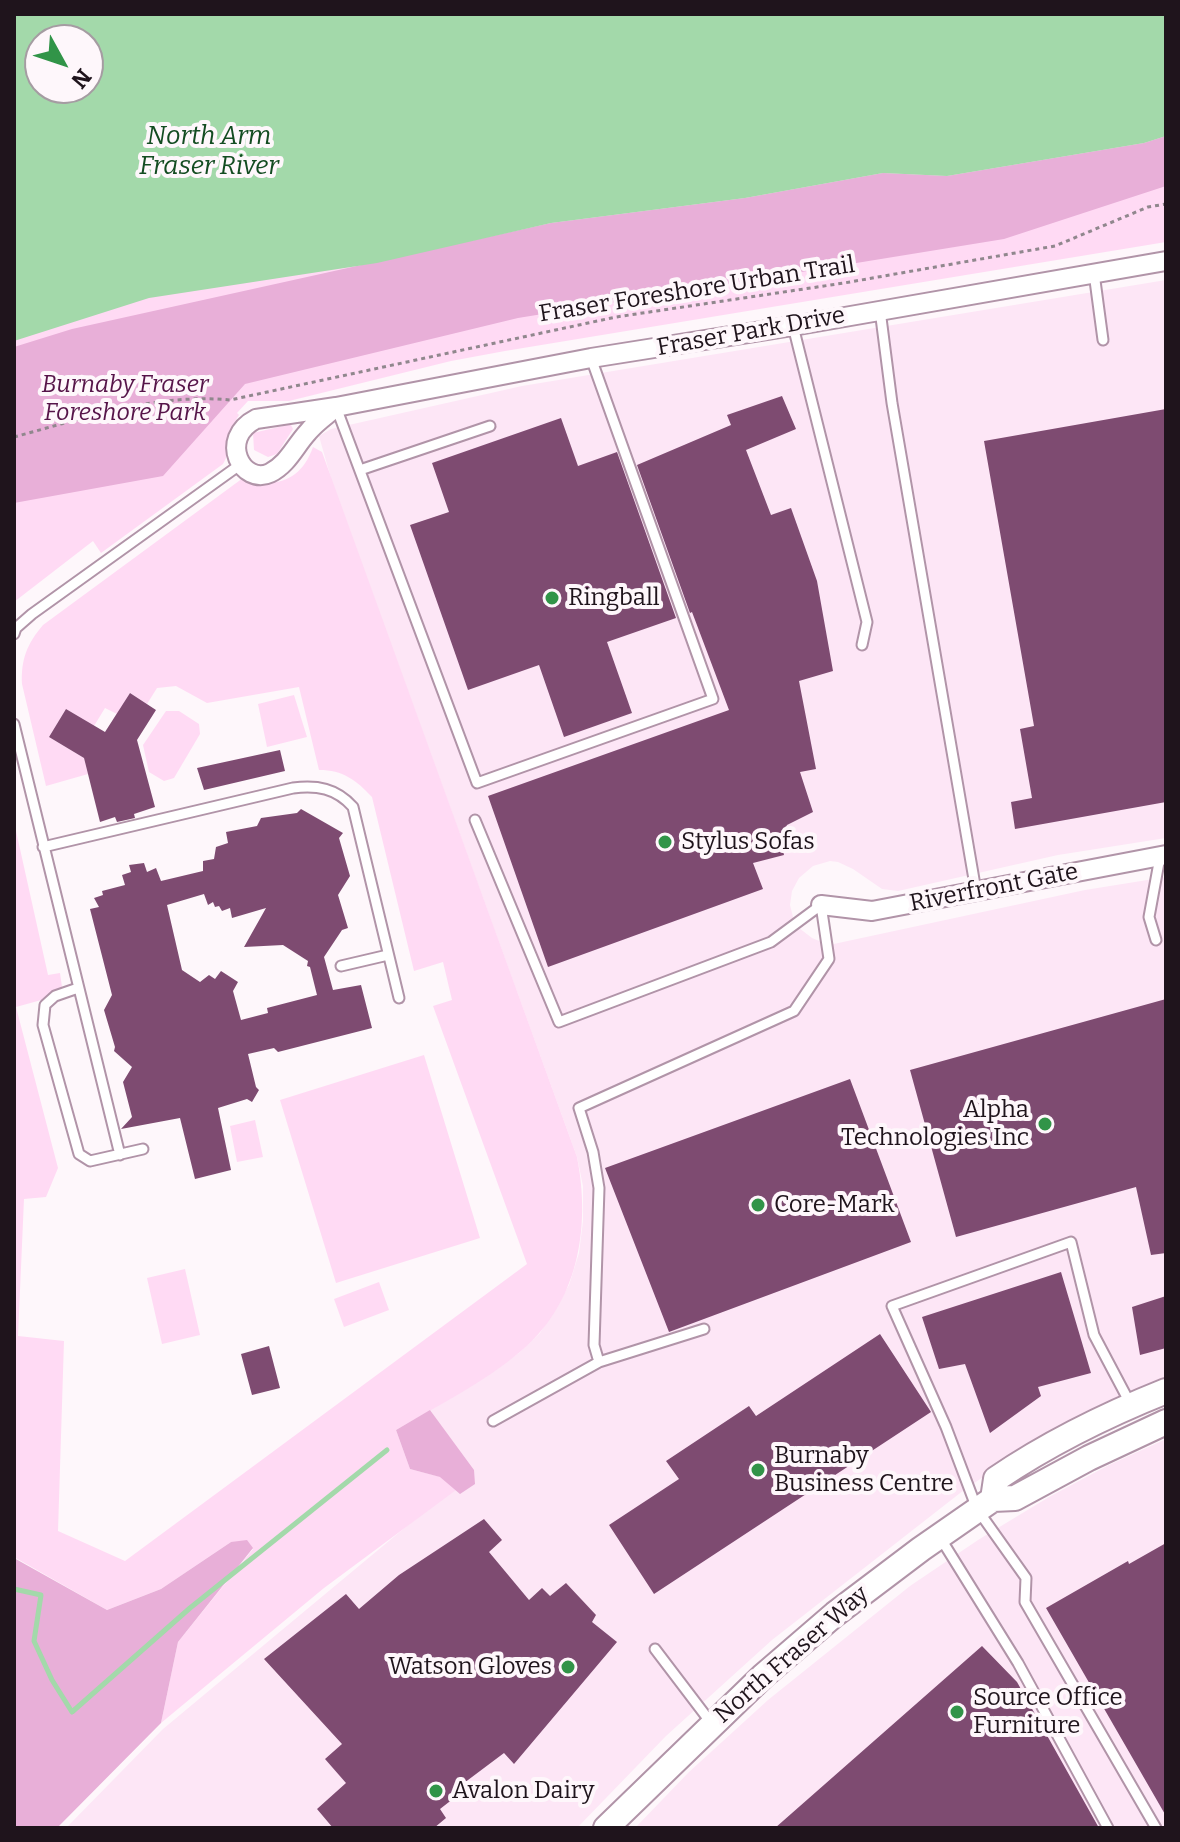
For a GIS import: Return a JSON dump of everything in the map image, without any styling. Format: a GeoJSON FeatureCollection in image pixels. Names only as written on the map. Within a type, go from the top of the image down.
{"type":"FeatureCollection","features":[{"type":"Feature","properties":{"kind":"street","name":"Fraser Park Drive"},"geometry":{"type":"LineString","coordinates":[[241,464],[235,447],[241,430],[256,419],[336,407],[591,358],[1166,261]]}},
{"type":"Feature","properties":{"kind":"street"},"geometry":{"type":"LineString","coordinates":[[241,464],[255,474],[264,475],[284,465],[310,429],[336,407]]}},
{"type":"Feature","properties":{"kind":"street","name":"Riverfront Gate"},"geometry":{"type":"LineString","coordinates":[[821,905],[872,911],[1163,855]]}},
{"type":"Feature","properties":{"kind":"street","name":"North Fraser Way"},"geometry":{"type":"LineString","coordinates":[[985,1504],[996,1479],[1029,1457],[1131,1405],[1166,1391]]}},
{"type":"Feature","properties":{"kind":"street","name":"North Fraser Way"},"geometry":{"type":"LineString","coordinates":[[606,1828],[712,1724],[835,1614],[940,1536],[985,1504],[1015,1498],[1089,1458],[1166,1422]]}},
{"type":"Feature","properties":{"kind":"lane"},"geometry":{"type":"LineString","coordinates":[[1094,273],[1103,340]]}},
{"type":"Feature","properties":{"kind":"lane"},"geometry":{"type":"LineString","coordinates":[[880,310],[892,403],[976,891]]}},
{"type":"Feature","properties":{"kind":"lane"},"geometry":{"type":"LineString","coordinates":[[793,326],[867,622],[862,645]]}},
{"type":"Feature","properties":{"kind":"lane"},"geometry":{"type":"LineString","coordinates":[[336,407],[477,783],[713,699],[591,358]]}},
{"type":"Feature","properties":{"kind":"lane"},"geometry":{"type":"LineString","coordinates":[[360,470],[490,426]]}},
{"type":"Feature","properties":{"kind":"lane"},"geometry":{"type":"LineString","coordinates":[[14,634],[16,628],[32,614],[241,464]]}},
{"type":"Feature","properties":{"kind":"lane"},"geometry":{"type":"LineString","coordinates":[[14,724],[120,1155]]}},
{"type":"Feature","properties":{"kind":"lane"},"geometry":{"type":"LineString","coordinates":[[43,847],[293,788],[311,786],[342,795],[353,807],[399,998]]}},
{"type":"Feature","properties":{"kind":"lane"},"geometry":{"type":"LineString","coordinates":[[475,820],[559,1022],[771,942],[821,905],[829,959],[794,1011],[579,1108],[593,1152],[599,1188],[594,1345],[599,1362]]}},
{"type":"Feature","properties":{"kind":"lane"},"geometry":{"type":"LineString","coordinates":[[1156,940],[1149,917],[1163,855]]}},
{"type":"Feature","properties":{"kind":"lane"},"geometry":{"type":"LineString","coordinates":[[341,966],[388,955]]}},
{"type":"Feature","properties":{"kind":"lane"},"geometry":{"type":"LineString","coordinates":[[78,988],[55,996],[45,1005],[43,1025],[79,1154],[90,1161],[143,1149]]}},
{"type":"Feature","properties":{"kind":"lane"},"geometry":{"type":"LineString","coordinates":[[1131,1405],[1094,1335],[1071,1242],[892,1306],[999,1536],[1026,1578],[1025,1602],[1156,1828]]}},
{"type":"Feature","properties":{"kind":"lane"},"geometry":{"type":"LineString","coordinates":[[493,1421],[599,1362],[704,1329]]}},
{"type":"Feature","properties":{"kind":"lane"},"geometry":{"type":"LineString","coordinates":[[940,1536],[1018,1663],[1108,1828]]}},
{"type":"Feature","properties":{"kind":"lane"},"geometry":{"type":"LineString","coordinates":[[655,1649],[712,1724]]}},
{"type":"Feature","properties":{"kind":"path","name":"Fraser Foreshore Urban Trail"},"geometry":{"type":"LineString","coordinates":[[14,437],[139,404],[176,398],[230,400],[616,317],[859,281],[1055,246],[1148,207],[1166,204]]}},
{"type":"Feature","properties":{"kind":"shaded area"},"geometry":{"type":"Polygon","coordinates":[[[1166,280],[1166,838],[1058,855],[898,891],[882,889],[853,869],[830,861],[813,866],[799,878],[792,891],[790,905],[799,928],[829,945],[1085,890],[1166,877],[1166,1379],[1048,1433],[964,1490],[772,1640],[666,1736],[577,1828],[66,1828],[163,1729],[473,1471],[430,1410],[519,1353],[540,1333],[569,1285],[579,1253],[583,1186],[577,1157],[332,482],[319,436],[331,429],[522,386],[1166,280]]]}},
{"type":"Feature","properties":{"kind":"shaded area"},"geometry":{"type":"Polygon","coordinates":[[[1166,1439],[1166,1828],[635,1828],[689,1772],[768,1700],[910,1586],[1049,1497],[1166,1439]]]}},
{"type":"Feature","properties":{"kind":"green space","name":"Burnaby Fraser Foreshore Park"},"geometry":{"type":"Polygon","coordinates":[[[1166,105],[1166,242],[505,351],[451,361],[289,401],[248,401],[237,413],[239,415],[223,464],[101,553],[93,541],[14,602],[14,328],[25,312],[1166,105]]]}},
{"type":"Feature","properties":{"kind":"green space","name":"Burnaby Fraser Foreshore Park"},"geometry":{"type":"Polygon","coordinates":[[[1166,136],[1166,186],[1004,239],[518,318],[245,384],[163,476],[14,503],[14,347],[72,329],[551,223],[745,198],[883,173],[947,176],[1144,143],[1166,136]]]}},
{"type":"Feature","properties":{"kind":"green space"},"geometry":{"type":"Polygon","coordinates":[[[287,425],[293,429],[277,454],[268,457],[254,450],[253,433],[287,425]]]}},
{"type":"Feature","properties":{"kind":"green space"},"geometry":{"type":"Polygon","coordinates":[[[313,447],[322,452],[577,1157],[581,1184],[580,1237],[576,1263],[567,1288],[540,1333],[491,1374],[396,1430],[410,1469],[441,1477],[456,1490],[324,1588],[161,1723],[178,1642],[253,1549],[231,1542],[161,1589],[107,1610],[14,1557],[14,822],[48,975],[60,973],[63,994],[16,1007],[58,1168],[46,1197],[24,1199],[18,1336],[64,1341],[58,1531],[125,1561],[527,1264],[433,1006],[452,1000],[443,962],[414,971],[372,797],[348,777],[319,770],[299,687],[207,703],[176,686],[157,688],[147,704],[130,693],[117,714],[105,708],[94,726],[66,709],[49,737],[84,758],[88,774],[46,786],[22,684],[24,659],[37,632],[243,478],[266,483],[286,479],[302,468],[313,447]]]}},
{"type":"Feature","properties":{"kind":"green space"},"geometry":{"type":"Polygon","coordinates":[[[294,695],[307,737],[267,747],[258,704],[294,695]]]}},
{"type":"Feature","properties":{"kind":"green space"},"geometry":{"type":"Polygon","coordinates":[[[166,711],[179,711],[199,724],[200,734],[174,778],[164,781],[149,772],[143,745],[166,711]]]}},
{"type":"Feature","properties":{"kind":"green space"},"geometry":{"type":"Polygon","coordinates":[[[424,1055],[480,1238],[336,1283],[280,1100],[424,1055]]]}},
{"type":"Feature","properties":{"kind":"green space"},"geometry":{"type":"Polygon","coordinates":[[[255,1120],[263,1157],[237,1162],[230,1126],[255,1120]]]}},
{"type":"Feature","properties":{"kind":"green space"},"geometry":{"type":"Polygon","coordinates":[[[185,1269],[200,1335],[162,1344],[147,1278],[185,1269]]]}},
{"type":"Feature","properties":{"kind":"green space"},"geometry":{"type":"Polygon","coordinates":[[[379,1282],[389,1310],[344,1327],[334,1299],[379,1282]]]}},
{"type":"Feature","properties":{"kind":"green space"},"geometry":{"type":"Polygon","coordinates":[[[430,1410],[474,1470],[475,1484],[460,1494],[440,1477],[410,1469],[396,1430],[430,1410]]]}},
{"type":"Feature","properties":{"kind":"green space"},"geometry":{"type":"Polygon","coordinates":[[[247,1540],[253,1548],[178,1642],[161,1723],[57,1828],[14,1828],[14,1558],[107,1610],[161,1589],[231,1542],[247,1540]]]}},
{"type":"Feature","properties":{"kind":"water","name":"North Arm Fraser River"},"geometry":{"type":"Polygon","coordinates":[[[14,14],[1166,14],[1166,136],[1144,143],[947,176],[883,173],[745,198],[551,223],[377,263],[149,298],[14,341],[14,14]]]}},
{"type":"Feature","properties":{"kind":"building"},"geometry":{"type":"Polygon","coordinates":[[[782,396],[796,429],[746,450],[771,515],[791,508],[817,581],[833,671],[799,681],[816,769],[800,772],[813,812],[787,825],[780,839],[784,855],[753,863],[763,889],[548,967],[488,796],[729,710],[690,613],[637,465],[731,425],[727,415],[782,396]]]}},
{"type":"Feature","properties":{"kind":"building"},"geometry":{"type":"Polygon","coordinates":[[[1166,409],[1166,802],[1015,829],[1011,802],[1032,798],[1020,729],[1034,726],[984,441],[1166,409]]]}},
{"type":"Feature","properties":{"kind":"building","name":"Ringball"},"geometry":{"type":"Polygon","coordinates":[[[561,418],[578,466],[617,452],[676,618],[607,642],[632,713],[564,737],[539,665],[468,690],[410,525],[449,512],[432,463],[561,418]]]}},
{"type":"Feature","properties":{"kind":"building"},"geometry":{"type":"Polygon","coordinates":[[[130,693],[156,710],[137,740],[155,807],[134,814],[135,818],[117,822],[115,817],[100,822],[84,758],[49,737],[66,709],[105,732],[130,693]]]}},
{"type":"Feature","properties":{"kind":"building"},"geometry":{"type":"Polygon","coordinates":[[[280,750],[285,771],[204,790],[197,768],[280,750]]]}},
{"type":"Feature","properties":{"kind":"building"},"geometry":{"type":"Polygon","coordinates":[[[301,809],[343,833],[339,838],[350,876],[338,895],[348,928],[342,930],[324,957],[333,990],[361,985],[372,1028],[278,1052],[274,1048],[248,1054],[259,1090],[252,1102],[247,1099],[218,1108],[231,1170],[195,1179],[180,1118],[121,1129],[132,1117],[123,1082],[132,1067],[114,1051],[104,1010],[112,995],[90,909],[99,907],[94,898],[103,895],[102,891],[125,885],[122,875],[131,872],[129,865],[144,863],[147,872],[156,868],[161,881],[203,871],[203,861],[214,859],[216,847],[228,843],[226,832],[257,826],[261,818],[297,813],[301,809]],[[204,894],[167,905],[182,970],[200,982],[209,975],[215,979],[221,971],[238,982],[233,991],[241,1020],[268,1013],[267,1008],[317,995],[308,961],[283,945],[244,947],[266,908],[232,918],[230,908],[222,911],[213,902],[208,905],[204,894]]]}},
{"type":"Feature","properties":{"kind":"building","name":"Alpha Technologies Inc"},"geometry":{"type":"Polygon","coordinates":[[[1166,999],[1166,1253],[1151,1255],[1136,1187],[956,1237],[910,1070],[1166,999]]]}},
{"type":"Feature","properties":{"kind":"building","name":"Core-Mark"},"geometry":{"type":"Polygon","coordinates":[[[850,1079],[911,1242],[669,1332],[605,1168],[850,1079]]]}},
{"type":"Feature","properties":{"kind":"building"},"geometry":{"type":"Polygon","coordinates":[[[1061,1272],[1091,1373],[1038,1387],[1041,1396],[990,1433],[965,1364],[939,1369],[922,1317],[1061,1272]]]}},
{"type":"Feature","properties":{"kind":"building"},"geometry":{"type":"Polygon","coordinates":[[[1166,1296],[1166,1348],[1140,1355],[1132,1307],[1166,1296]]]}},
{"type":"Feature","properties":{"kind":"building","name":"Burnaby Business Centre"},"geometry":{"type":"Polygon","coordinates":[[[880,1334],[931,1412],[654,1594],[609,1525],[679,1479],[666,1461],[749,1406],[756,1416],[880,1334]]]}},
{"type":"Feature","properties":{"kind":"building"},"geometry":{"type":"Polygon","coordinates":[[[269,1346],[280,1388],[252,1395],[241,1354],[269,1346]]]}},
{"type":"Feature","properties":{"kind":"building"},"geometry":{"type":"Polygon","coordinates":[[[484,1519],[502,1540],[489,1552],[529,1600],[542,1588],[550,1596],[566,1583],[596,1615],[592,1622],[617,1642],[514,1764],[504,1753],[464,1783],[467,1788],[440,1809],[446,1818],[434,1828],[333,1828],[317,1809],[346,1783],[325,1759],[342,1744],[264,1659],[346,1594],[359,1609],[399,1575],[484,1519]]]}},
{"type":"Feature","properties":{"kind":"building"},"geometry":{"type":"Polygon","coordinates":[[[1166,1543],[1166,1816],[1046,1608],[1166,1543]]]}},
{"type":"Feature","properties":{"kind":"building"},"geometry":{"type":"Polygon","coordinates":[[[982,1646],[1017,1682],[1099,1828],[775,1828],[982,1646]]]}},
{"type":"Feature","properties":{"kind":"waterway"},"geometry":{"type":"LineString","coordinates":[[14,1589],[41,1595],[34,1641],[52,1680],[72,1712],[190,1608],[387,1450]]}},
{"type":"Feature","properties":{"kind":"place","name":"Ringball"},"geometry":{"type":"Point","coordinates":[552,598]}},
{"type":"Feature","properties":{"kind":"place","name":"Stylus Sofas"},"geometry":{"type":"Point","coordinates":[665,842]}},
{"type":"Feature","properties":{"kind":"place","name":"Alpha Technologies Inc"},"geometry":{"type":"Point","coordinates":[1045,1124]}},
{"type":"Feature","properties":{"kind":"place","name":"Core-Mark"},"geometry":{"type":"Point","coordinates":[758,1205]}},
{"type":"Feature","properties":{"kind":"place","name":"Burnaby Business Centre"},"geometry":{"type":"Point","coordinates":[758,1470]}},
{"type":"Feature","properties":{"kind":"place","name":"Watson Gloves"},"geometry":{"type":"Point","coordinates":[568,1667]}},
{"type":"Feature","properties":{"kind":"place","name":"Source Office Furniture"},"geometry":{"type":"Point","coordinates":[957,1712]}},
{"type":"Feature","properties":{"kind":"place","name":"Avalon Dairy"},"geometry":{"type":"Point","coordinates":[436,1791]}}]}
